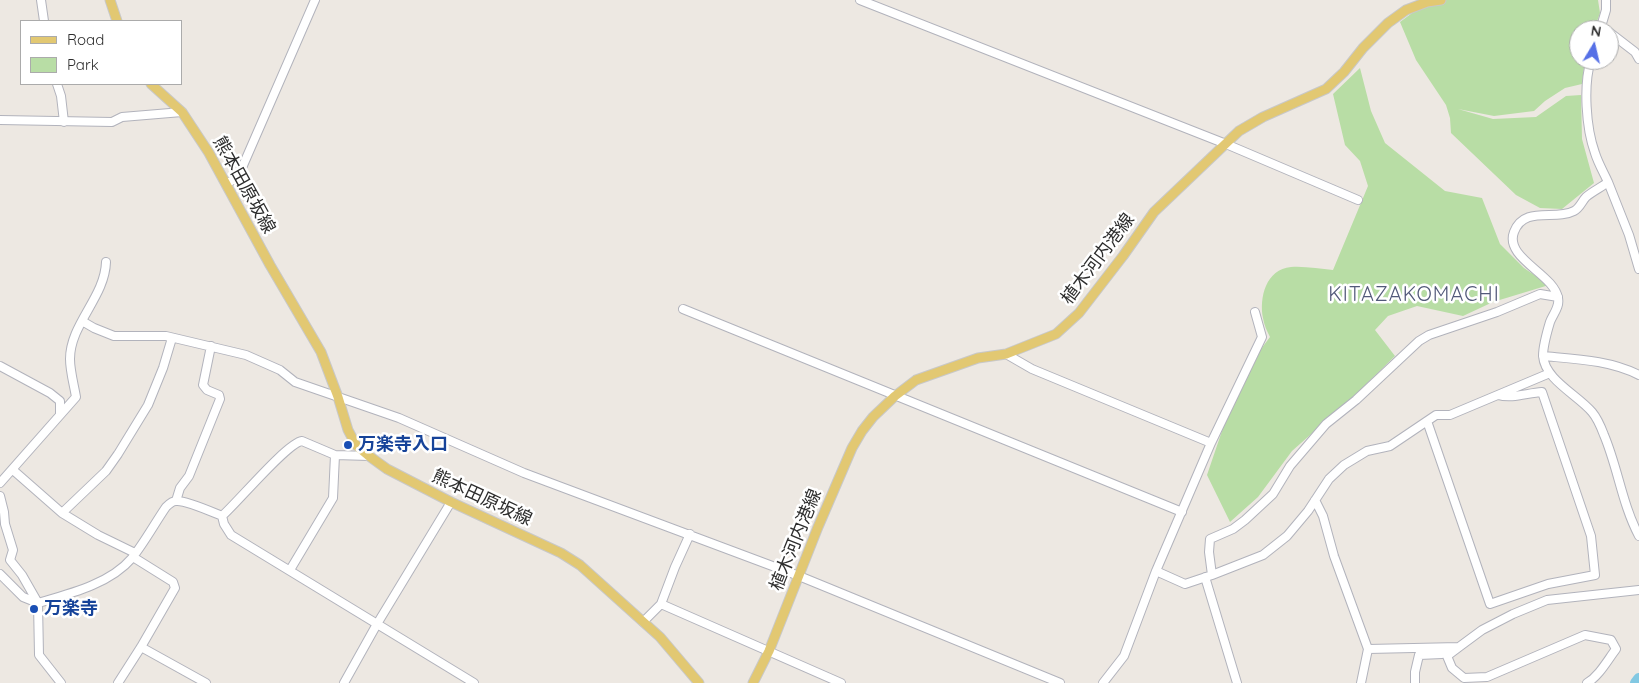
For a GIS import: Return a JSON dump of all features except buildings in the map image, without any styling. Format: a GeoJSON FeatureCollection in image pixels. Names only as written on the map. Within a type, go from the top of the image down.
{"type":"FeatureCollection","features":[{"type":"Feature","properties":{"kind":"main road"},"geometry":{"type":"LineString","coordinates":[[110,0],[117,20]]}},
{"type":"Feature","properties":{"kind":"main road","name":"植木河内港線"},"geometry":{"type":"LineString","coordinates":[[753,683],[769,651],[857,440],[873,417],[895,396],[916,380],[978,358],[1006,354],[1056,334],[1079,313],[1154,212],[1239,131],[1263,117],[1326,89],[1344,72],[1363,48],[1382,29],[1406,10],[1427,2],[1441,0]]}},
{"type":"Feature","properties":{"kind":"main road","name":"熊本田原坂線"},"geometry":{"type":"LineString","coordinates":[[153,85],[182,112],[208,153],[321,352],[348,430],[356,444],[387,470],[561,553],[580,565],[660,637],[700,683]]}},
{"type":"Feature","properties":{"kind":"street"},"geometry":{"type":"LineString","coordinates":[[40,0],[44,20]]}},
{"type":"Feature","properties":{"kind":"street"},"geometry":{"type":"LineString","coordinates":[[226,184],[238,177],[315,0]]}},
{"type":"Feature","properties":{"kind":"street"},"geometry":{"type":"LineString","coordinates":[[860,0],[1226,144],[1358,200]]}},
{"type":"Feature","properties":{"kind":"street"},"geometry":{"type":"LineString","coordinates":[[1605,20],[1606,0]]}},
{"type":"Feature","properties":{"kind":"street"},"geometry":{"type":"LineString","coordinates":[[1619,41],[1635,52],[1639,59]]}},
{"type":"Feature","properties":{"kind":"street"},"geometry":{"type":"LineString","coordinates":[[1588,70],[1587,111],[1590,135],[1595,154],[1629,235],[1639,269]]}},
{"type":"Feature","properties":{"kind":"street"},"geometry":{"type":"LineString","coordinates":[[56,85],[61,96],[64,122]]}},
{"type":"Feature","properties":{"kind":"street"},"geometry":{"type":"LineString","coordinates":[[0,120],[112,122],[122,117],[182,112]]}},
{"type":"Feature","properties":{"kind":"street"},"geometry":{"type":"LineString","coordinates":[[1608,182],[1587,196],[1574,211],[1552,216],[1537,215],[1526,217],[1513,233],[1514,246],[1518,254],[1550,284],[1558,297],[1557,309],[1548,329],[1543,356],[1550,373],[1592,412],[1600,425],[1613,456],[1626,505],[1639,536]]}},
{"type":"Feature","properties":{"kind":"street"},"geometry":{"type":"LineString","coordinates":[[0,483],[76,397],[70,358],[82,321],[92,305],[105,274],[106,262]]}},
{"type":"Feature","properties":{"kind":"street"},"geometry":{"type":"LineString","coordinates":[[1237,683],[1208,576],[1210,539],[1233,529],[1246,520],[1273,494],[1290,466],[1326,424],[1356,400],[1419,341],[1429,335],[1497,312],[1540,294],[1558,297]]}},
{"type":"Feature","properties":{"kind":"street"},"geometry":{"type":"LineString","coordinates":[[683,309],[1182,512]]}},
{"type":"Feature","properties":{"kind":"street"},"geometry":{"type":"LineString","coordinates":[[1103,683],[1124,656],[1156,571],[1211,443],[1262,337],[1255,312]]}},
{"type":"Feature","properties":{"kind":"street"},"geometry":{"type":"LineString","coordinates":[[82,321],[114,336],[144,335],[172,338],[246,355],[280,370],[295,382],[399,418],[524,473],[799,576],[1060,683]]}},
{"type":"Feature","properties":{"kind":"street"},"geometry":{"type":"LineString","coordinates":[[62,513],[106,471],[118,454],[148,405],[163,368],[172,338]]}},
{"type":"Feature","properties":{"kind":"street"},"geometry":{"type":"LineString","coordinates":[[0,574],[23,597],[38,603],[82,589],[104,579],[124,565],[134,555],[166,506],[176,500],[180,488],[189,476],[220,399],[219,395],[207,390],[203,385],[210,346]]}},
{"type":"Feature","properties":{"kind":"street"},"geometry":{"type":"LineString","coordinates":[[1006,354],[1032,369],[1211,443]]}},
{"type":"Feature","properties":{"kind":"street"},"geometry":{"type":"LineString","coordinates":[[1543,356],[1619,366],[1639,375]]}},
{"type":"Feature","properties":{"kind":"street"},"geometry":{"type":"LineString","coordinates":[[0,366],[50,393],[60,401],[60,414]]}},
{"type":"Feature","properties":{"kind":"street"},"geometry":{"type":"LineString","coordinates":[[1156,571],[1185,584],[1263,554],[1287,536],[1304,516],[1330,479],[1344,464],[1367,451],[1390,446],[1436,415],[1450,415],[1550,373]]}},
{"type":"Feature","properties":{"kind":"street"},"geometry":{"type":"LineString","coordinates":[[1427,421],[1490,604],[1548,584],[1595,575],[1591,536],[1542,392],[1508,398],[1498,395]]}},
{"type":"Feature","properties":{"kind":"street"},"geometry":{"type":"LineString","coordinates":[[222,516],[238,502],[286,449],[296,442],[302,441],[335,455],[369,456]]}},
{"type":"Feature","properties":{"kind":"street"},"geometry":{"type":"LineString","coordinates":[[290,570],[333,498],[335,455]]}},
{"type":"Feature","properties":{"kind":"street"},"geometry":{"type":"LineString","coordinates":[[12,470],[62,513],[134,555],[172,582],[175,588],[118,683]]}},
{"type":"Feature","properties":{"kind":"street"},"geometry":{"type":"LineString","coordinates":[[0,496],[5,524],[13,550],[10,560],[22,575],[38,603],[39,655],[61,683]]}},
{"type":"Feature","properties":{"kind":"street"},"geometry":{"type":"LineString","coordinates":[[176,500],[222,516]]}},
{"type":"Feature","properties":{"kind":"street"},"geometry":{"type":"LineString","coordinates":[[1315,500],[1323,516],[1334,556],[1368,649],[1361,683]]}},
{"type":"Feature","properties":{"kind":"street"},"geometry":{"type":"LineString","coordinates":[[344,683],[377,624],[451,502]]}},
{"type":"Feature","properties":{"kind":"street"},"geometry":{"type":"LineString","coordinates":[[222,516],[224,524],[231,535],[474,683]]}},
{"type":"Feature","properties":{"kind":"street"},"geometry":{"type":"LineString","coordinates":[[643,622],[661,604],[690,534]]}},
{"type":"Feature","properties":{"kind":"street"},"geometry":{"type":"LineString","coordinates":[[1587,683],[1598,675],[1601,668],[1616,650],[1611,640],[1584,635],[1487,678],[1464,678],[1452,668],[1447,656],[1482,630],[1513,614],[1547,600],[1639,590]]}},
{"type":"Feature","properties":{"kind":"street"},"geometry":{"type":"LineString","coordinates":[[661,604],[841,683]]}},
{"type":"Feature","properties":{"kind":"street"},"geometry":{"type":"LineString","coordinates":[[141,647],[206,683]]}},
{"type":"Feature","properties":{"kind":"street"},"geometry":{"type":"LineString","coordinates":[[1368,649],[1459,647]]}},
{"type":"Feature","properties":{"kind":"street"},"geometry":{"type":"LineString","coordinates":[[1415,683],[1414,672],[1419,655],[1442,654],[1459,647]]}},
{"type":"Feature","properties":{"kind":"green space"},"geometry":{"type":"Polygon","coordinates":[[[1440,0],[1598,0],[1600,13],[1598,20],[1569,20],[1569,70],[1584,70],[1582,84],[1565,88],[1534,111],[1494,116],[1458,109],[1493,119],[1536,117],[1566,96],[1581,95],[1582,139],[1594,183],[1562,209],[1540,208],[1516,195],[1451,133],[1450,118],[1446,105],[1416,60],[1400,22],[1427,2],[1440,0]]]}},
{"type":"Feature","properties":{"kind":"green space"},"geometry":{"type":"Polygon","coordinates":[[[1360,68],[1371,111],[1385,143],[1445,191],[1482,198],[1500,244],[1524,268],[1549,285],[1493,302],[1463,316],[1417,306],[1388,316],[1375,330],[1395,356],[1352,398],[1292,451],[1258,497],[1230,522],[1207,475],[1223,428],[1249,365],[1270,337],[1264,323],[1262,310],[1266,286],[1270,279],[1282,269],[1302,267],[1333,270],[1368,186],[1360,161],[1345,145],[1333,94],[1360,68]]]}},
{"type":"Feature","properties":{"kind":"waterway"},"geometry":{"type":"LineString","coordinates":[[1636,683],[1639,679]]}},
{"type":"Feature","properties":{"kind":"place","name":"万楽寺入口"},"geometry":{"type":"Point","coordinates":[348,445]}},
{"type":"Feature","properties":{"kind":"place","name":"万楽寺"},"geometry":{"type":"Point","coordinates":[34,609]}},
{"type":"Feature","properties":{"kind":"district","name":"KITAZAKOMACHI"},"geometry":{"type":"Point","coordinates":[1414,295]}}]}
